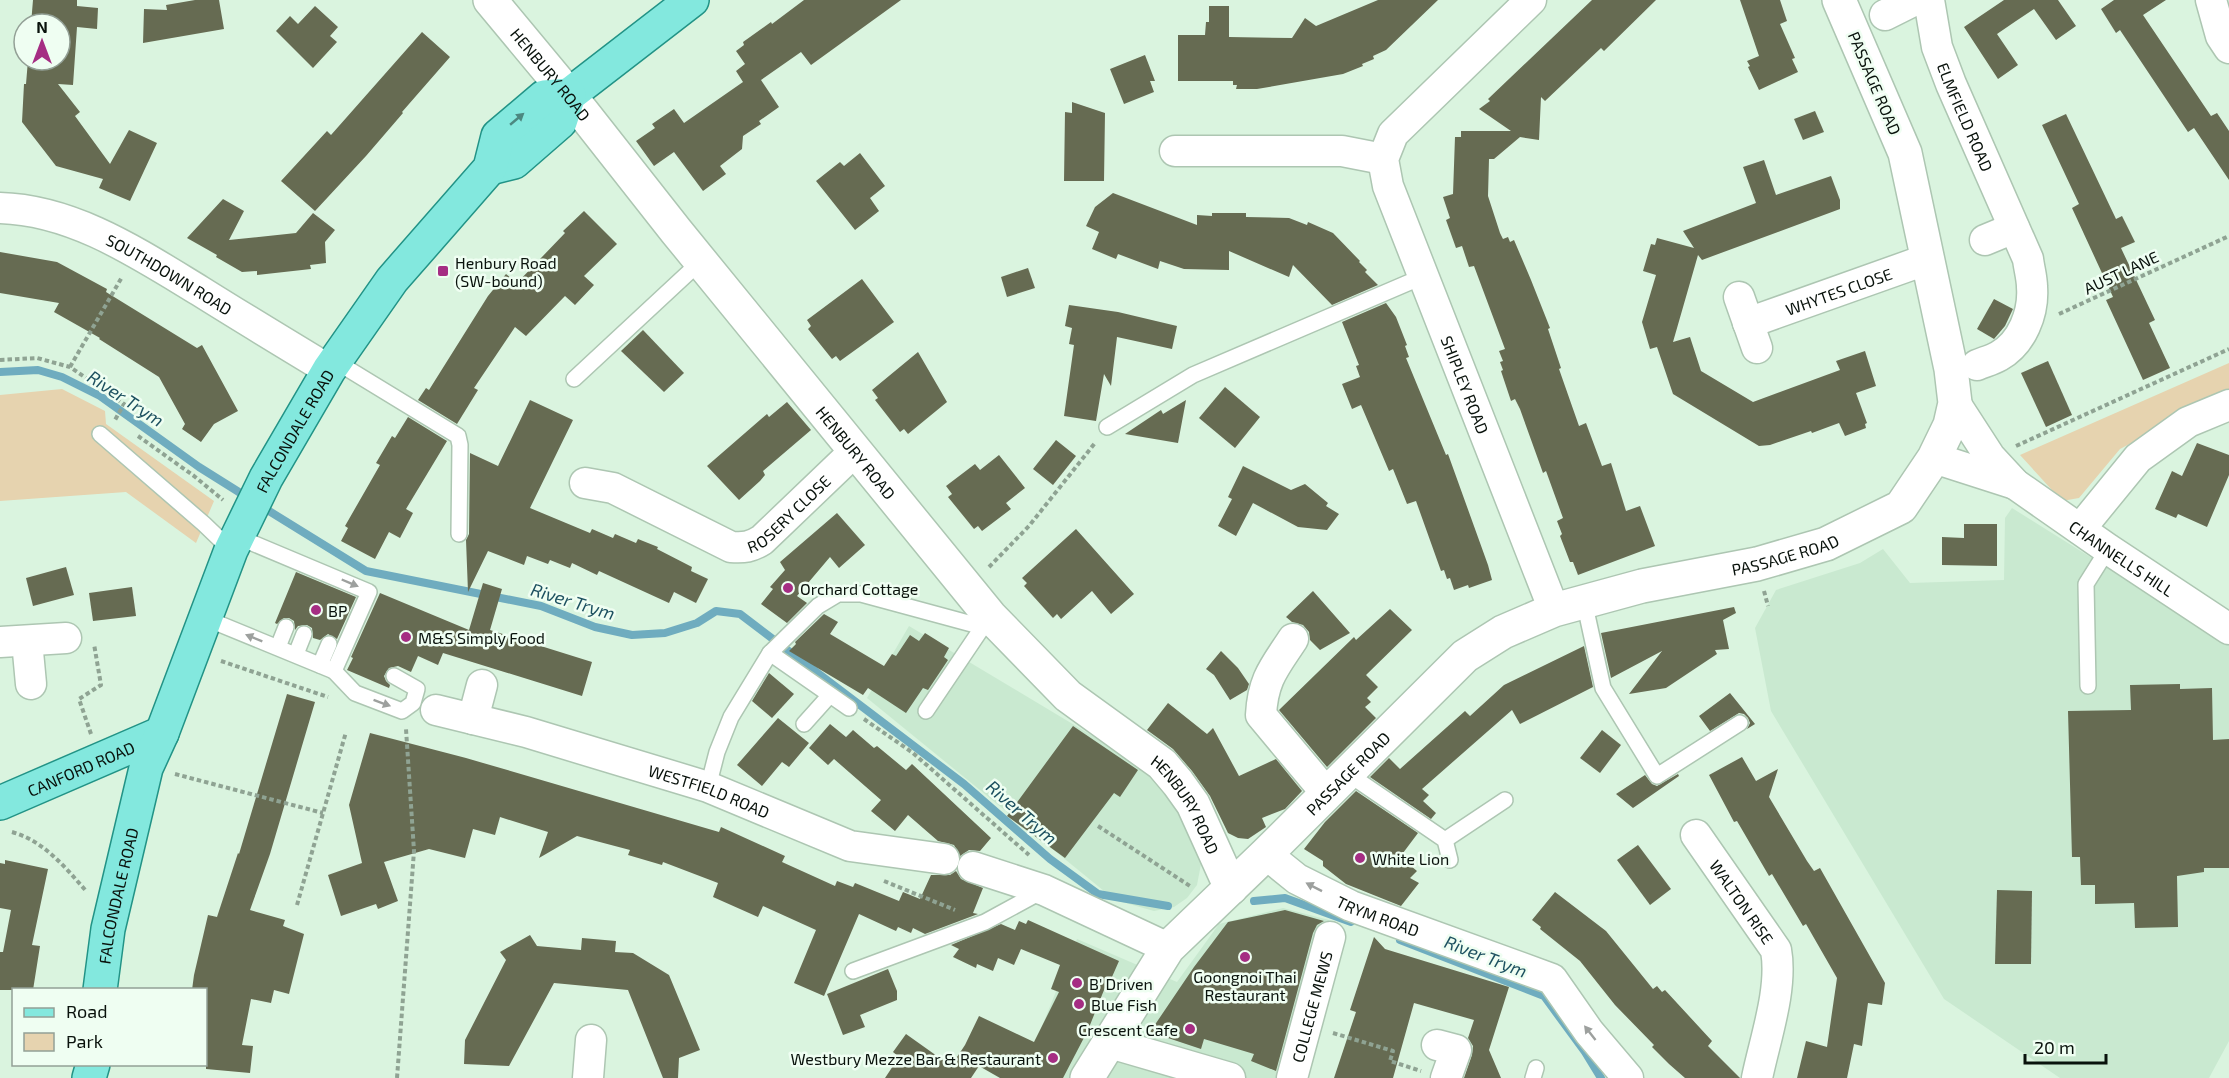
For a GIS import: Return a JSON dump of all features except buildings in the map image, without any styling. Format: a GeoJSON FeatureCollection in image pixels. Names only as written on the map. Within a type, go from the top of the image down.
{"type":"FeatureCollection","features":[{"type":"Feature","properties":{"kind":"main road","name":"HENBURY ROAD"},"geometry":{"type":"LineString","coordinates":[[490,0],[967,589],[987,621],[1068,696],[1162,764],[1193,804],[1223,895]]}},
{"type":"Feature","properties":{"kind":"main road","name":"FALCONDALE ROAD"},"geometry":{"type":"LineString","coordinates":[[99,988],[108,929],[146,768],[162,733],[234,544],[266,478],[332,365],[392,280],[490,168],[498,136],[544,97],[569,95],[692,0]]}},
{"type":"Feature","properties":{"kind":"main road","name":"PASSAGE ROAD"},"geometry":{"type":"LineString","coordinates":[[1087,1078],[1168,948],[1465,656],[1503,632],[1569,605],[1642,586],[1757,564],[1826,544],[1901,507],[1934,458],[1950,425],[1955,403],[1949,352],[1905,153],[1839,0]]}},
{"type":"Feature","properties":{"kind":"main road","name":"FALCONDALE ROAD"},"geometry":{"type":"LineString","coordinates":[[114,988],[136,906],[163,771],[162,733]]}},
{"type":"Feature","properties":{"kind":"main road","name":"CANFORD ROAD"},"geometry":{"type":"LineString","coordinates":[[5,817],[100,760],[162,733]]}},
{"type":"Feature","properties":{"kind":"street"},"geometry":{"type":"LineString","coordinates":[[1175,152],[1342,151],[1383,159],[1392,134],[1532,0]]}},
{"type":"Feature","properties":{"kind":"street"},"geometry":{"type":"LineString","coordinates":[[1885,15],[1915,0]]}},
{"type":"Feature","properties":{"kind":"street","name":"ELMFIELD ROAD"},"geometry":{"type":"LineString","coordinates":[[1929,0],[1937,46],[1951,84],[2028,259],[2033,289],[2023,331],[2012,346],[1999,357],[1977,365]]}},
{"type":"Feature","properties":{"kind":"street"},"geometry":{"type":"LineString","coordinates":[[2211,0],[2221,36],[2229,48]]}},
{"type":"Feature","properties":{"kind":"street","name":"SHIPLEY ROAD"},"geometry":{"type":"LineString","coordinates":[[1383,159],[1388,186],[1424,276],[1569,605]]}},
{"type":"Feature","properties":{"kind":"street","name":"SOUTHDOWN ROAD"},"geometry":{"type":"LineString","coordinates":[[0,208],[24,209],[76,224],[136,253],[332,365]]}},
{"type":"Feature","properties":{"kind":"street"},"geometry":{"type":"LineString","coordinates":[[1984,240],[2014,228]]}},
{"type":"Feature","properties":{"kind":"street","name":"WHYTES CLOSE"},"geometry":{"type":"LineString","coordinates":[[1748,323],[1928,259]]}},
{"type":"Feature","properties":{"kind":"street","name":"CHANNELLS HILL"},"geometry":{"type":"LineString","coordinates":[[1955,403],[1990,457],[2015,484],[2229,629]]}},
{"type":"Feature","properties":{"kind":"street"},"geometry":{"type":"LineString","coordinates":[[2080,529],[2138,458],[2188,422],[2229,405]]}},
{"type":"Feature","properties":{"kind":"street","name":"ROSERY CLOSE"},"geometry":{"type":"LineString","coordinates":[[606,481],[731,547],[742,548],[752,546],[762,540],[855,451]]}},
{"type":"Feature","properties":{"kind":"street","name":"CHANNELLS HILL"},"geometry":{"type":"LineString","coordinates":[[1934,458],[2015,484]]}},
{"type":"Feature","properties":{"kind":"street"},"geometry":{"type":"LineString","coordinates":[[32,684],[13,641],[66,638]]}},
{"type":"Feature","properties":{"kind":"street"},"geometry":{"type":"LineString","coordinates":[[1293,639],[1268,677],[1263,694],[1262,715],[1337,783]]}},
{"type":"Feature","properties":{"kind":"street"},"geometry":{"type":"LineString","coordinates":[[473,719],[482,685]]}},
{"type":"Feature","properties":{"kind":"street","name":"WESTFIELD ROAD"},"geometry":{"type":"LineString","coordinates":[[436,710],[526,732],[708,787],[850,846],[944,860]]}},
{"type":"Feature","properties":{"kind":"street","name":"WALTON RISE"},"geometry":{"type":"LineString","coordinates":[[1696,835],[1776,950],[1779,965],[1775,995],[1757,1078]]}},
{"type":"Feature","properties":{"kind":"street","name":"TRYM ROAD"},"geometry":{"type":"LineString","coordinates":[[1266,854],[1297,879],[1351,906],[1552,979],[1589,1032],[1628,1078]]}},
{"type":"Feature","properties":{"kind":"street"},"geometry":{"type":"LineString","coordinates":[[973,867],[1044,890],[1168,948]]}},
{"type":"Feature","properties":{"kind":"street","name":"COLLEGE MEWS"},"geometry":{"type":"LineString","coordinates":[[1292,1078],[1330,937]]}},
{"type":"Feature","properties":{"kind":"street"},"geometry":{"type":"LineString","coordinates":[[588,1078],[591,1040]]}},
{"type":"Feature","properties":{"kind":"street"},"geometry":{"type":"LineString","coordinates":[[1110,1042],[1230,1078]]}},
{"type":"Feature","properties":{"kind":"street"},"geometry":{"type":"LineString","coordinates":[[1437,1045],[1455,1050],[1446,1078]]}},
{"type":"Feature","properties":{"kind":"lane"},"geometry":{"type":"LineString","coordinates":[[574,378],[701,261]]}},
{"type":"Feature","properties":{"kind":"lane"},"geometry":{"type":"LineString","coordinates":[[1107,427],[1192,375],[1424,276]]}},
{"type":"Feature","properties":{"kind":"lane"},"geometry":{"type":"LineString","coordinates":[[332,365],[458,436],[460,445],[459,534]]}},
{"type":"Feature","properties":{"kind":"lane"},"geometry":{"type":"LineString","coordinates":[[99,434],[204,524],[234,544],[369,592],[346,658],[328,668]]}},
{"type":"Feature","properties":{"kind":"lane"},"geometry":{"type":"LineString","coordinates":[[2088,686],[2086,584],[2108,549]]}},
{"type":"Feature","properties":{"kind":"lane"},"geometry":{"type":"LineString","coordinates":[[708,787],[717,752],[731,717],[770,653],[818,606],[838,594],[861,594],[987,621],[926,711]]}},
{"type":"Feature","properties":{"kind":"lane"},"geometry":{"type":"LineString","coordinates":[[1569,605],[1608,700],[1657,776],[1740,723]]}},
{"type":"Feature","properties":{"kind":"lane"},"geometry":{"type":"LineString","coordinates":[[205,618],[328,668],[355,693],[402,711],[413,703],[417,689],[394,675]]}},
{"type":"Feature","properties":{"kind":"lane"},"geometry":{"type":"LineString","coordinates":[[278,647],[286,627]]}},
{"type":"Feature","properties":{"kind":"lane"},"geometry":{"type":"LineString","coordinates":[[296,654],[304,634]]}},
{"type":"Feature","properties":{"kind":"lane"},"geometry":{"type":"LineString","coordinates":[[328,668],[329,644]]}},
{"type":"Feature","properties":{"kind":"lane"},"geometry":{"type":"LineString","coordinates":[[770,653],[849,708]]}},
{"type":"Feature","properties":{"kind":"lane"},"geometry":{"type":"LineString","coordinates":[[804,724],[830,695]]}},
{"type":"Feature","properties":{"kind":"lane"},"geometry":{"type":"LineString","coordinates":[[1337,783],[1445,840],[1450,860]]}},
{"type":"Feature","properties":{"kind":"lane"},"geometry":{"type":"LineString","coordinates":[[1445,840],[1505,800]]}},
{"type":"Feature","properties":{"kind":"lane"},"geometry":{"type":"LineString","coordinates":[[853,971],[985,922],[1044,890]]}},
{"type":"Feature","properties":{"kind":"path","name":"AUST LANE"},"geometry":{"type":"LineString","coordinates":[[2023,331],[2229,236]]}},
{"type":"Feature","properties":{"kind":"path"},"geometry":{"type":"LineString","coordinates":[[70,367],[136,253]]}},
{"type":"Feature","properties":{"kind":"path"},"geometry":{"type":"LineString","coordinates":[[1990,457],[2229,349]]}},
{"type":"Feature","properties":{"kind":"path"},"geometry":{"type":"LineString","coordinates":[[0,360],[37,358],[70,367],[124,404],[115,420],[123,426]]}},
{"type":"Feature","properties":{"kind":"path"},"geometry":{"type":"LineString","coordinates":[[967,589],[1029,526],[1107,427]]}},
{"type":"Feature","properties":{"kind":"path"},"geometry":{"type":"LineString","coordinates":[[131,431],[194,476]]}},
{"type":"Feature","properties":{"kind":"path"},"geometry":{"type":"LineString","coordinates":[[66,638],[92,636],[101,685],[79,699],[100,760]]}},
{"type":"Feature","properties":{"kind":"path"},"geometry":{"type":"LineString","coordinates":[[192,651],[332,698]]}},
{"type":"Feature","properties":{"kind":"path"},"geometry":{"type":"LineString","coordinates":[[849,708],[912,753],[1034,858]]}},
{"type":"Feature","properties":{"kind":"path"},"geometry":{"type":"LineString","coordinates":[[397,1078],[414,851],[406,723],[427,718],[436,710]]}},
{"type":"Feature","properties":{"kind":"path"},"geometry":{"type":"LineString","coordinates":[[297,905],[346,732]]}},
{"type":"Feature","properties":{"kind":"path"},"geometry":{"type":"LineString","coordinates":[[163,771],[323,813]]}},
{"type":"Feature","properties":{"kind":"path"},"geometry":{"type":"LineString","coordinates":[[5,817],[52,854],[90,895],[108,929]]}},
{"type":"Feature","properties":{"kind":"path"},"geometry":{"type":"LineString","coordinates":[[1098,826],[1223,895]]}},
{"type":"Feature","properties":{"kind":"path"},"geometry":{"type":"LineString","coordinates":[[850,846],[866,874],[985,922]]}},
{"type":"Feature","properties":{"kind":"path"},"geometry":{"type":"LineString","coordinates":[[1306,1024],[1393,1051],[1390,1061],[1446,1078]]}},
{"type":"Feature","properties":{"kind":"shaded area"},"geometry":{"type":"Polygon","coordinates":[[[2012,508],[2229,644],[2229,1041],[2209,1078],[2060,1078],[1944,999],[1771,711],[1755,628],[1776,590],[1860,563],[1883,549],[1910,583],[2004,580],[2005,518],[2012,508]]]}},
{"type":"Feature","properties":{"kind":"shaded area"},"geometry":{"type":"Polygon","coordinates":[[[909,626],[1146,768],[1172,792],[1195,834],[1201,864],[1197,885],[1187,898],[1174,907],[1154,911],[1115,900],[867,698],[909,626]]]}},
{"type":"Feature","properties":{"kind":"shaded area"},"geometry":{"type":"Polygon","coordinates":[[[1283,908],[1329,920],[1284,1078],[1012,1078],[1031,1054],[1077,939],[1177,982],[1219,924],[1283,908]]]}},
{"type":"Feature","properties":{"kind":"green space"},"geometry":{"type":"Polygon","coordinates":[[[2229,363],[2229,395],[2195,409],[2120,449],[2079,498],[2062,501],[2020,455],[2229,363]]]}},
{"type":"Feature","properties":{"kind":"green space"},"geometry":{"type":"Polygon","coordinates":[[[62,389],[105,411],[106,424],[214,501],[196,543],[126,492],[0,501],[0,395],[62,389]]]}},
{"type":"Feature","properties":{"kind":"waterway","name":"River Trym"},"geometry":{"type":"LineString","coordinates":[[0,372],[38,370],[62,377],[100,396],[199,467],[250,499]]}},
{"type":"Feature","properties":{"kind":"waterway","name":"River Trym"},"geometry":{"type":"LineString","coordinates":[[261,506],[366,571],[541,606],[595,627],[632,635],[665,633],[697,623],[716,611],[740,614],[964,784],[1050,859],[1098,894],[1168,906]]}},
{"type":"Feature","properties":{"kind":"waterway","name":"River Trym"},"geometry":{"type":"LineString","coordinates":[[1254,901],[1285,898],[1351,922]]}},
{"type":"Feature","properties":{"kind":"waterway","name":"River Trym"},"geometry":{"type":"LineString","coordinates":[[1400,940],[1544,996],[1601,1078]]}},
{"type":"Feature","properties":{"kind":"place","name":"Henbury Road (SW-bound)"},"geometry":{"type":"Point","coordinates":[443,271]}},
{"type":"Feature","properties":{"kind":"place","name":"Orchard Cottage"},"geometry":{"type":"Point","coordinates":[788,588]}},
{"type":"Feature","properties":{"kind":"place","name":"BP"},"geometry":{"type":"Point","coordinates":[316,610]}},
{"type":"Feature","properties":{"kind":"place","name":"M&S Simply Food"},"geometry":{"type":"Point","coordinates":[406,637]}},
{"type":"Feature","properties":{"kind":"place","name":"White Lion"},"geometry":{"type":"Point","coordinates":[1360,858]}},
{"type":"Feature","properties":{"kind":"place","name":"Goongnoi Thai Restaurant"},"geometry":{"type":"Point","coordinates":[1245,957]}},
{"type":"Feature","properties":{"kind":"place","name":"B' Driven"},"geometry":{"type":"Point","coordinates":[1077,983]}},
{"type":"Feature","properties":{"kind":"place","name":"Blue Fish"},"geometry":{"type":"Point","coordinates":[1079,1004]}},
{"type":"Feature","properties":{"kind":"place","name":"Crescent Cafe"},"geometry":{"type":"Point","coordinates":[1190,1029]}},
{"type":"Feature","properties":{"kind":"place","name":"Westbury Mezze Bar & Restaurant"},"geometry":{"type":"Point","coordinates":[1053,1058]}}]}
